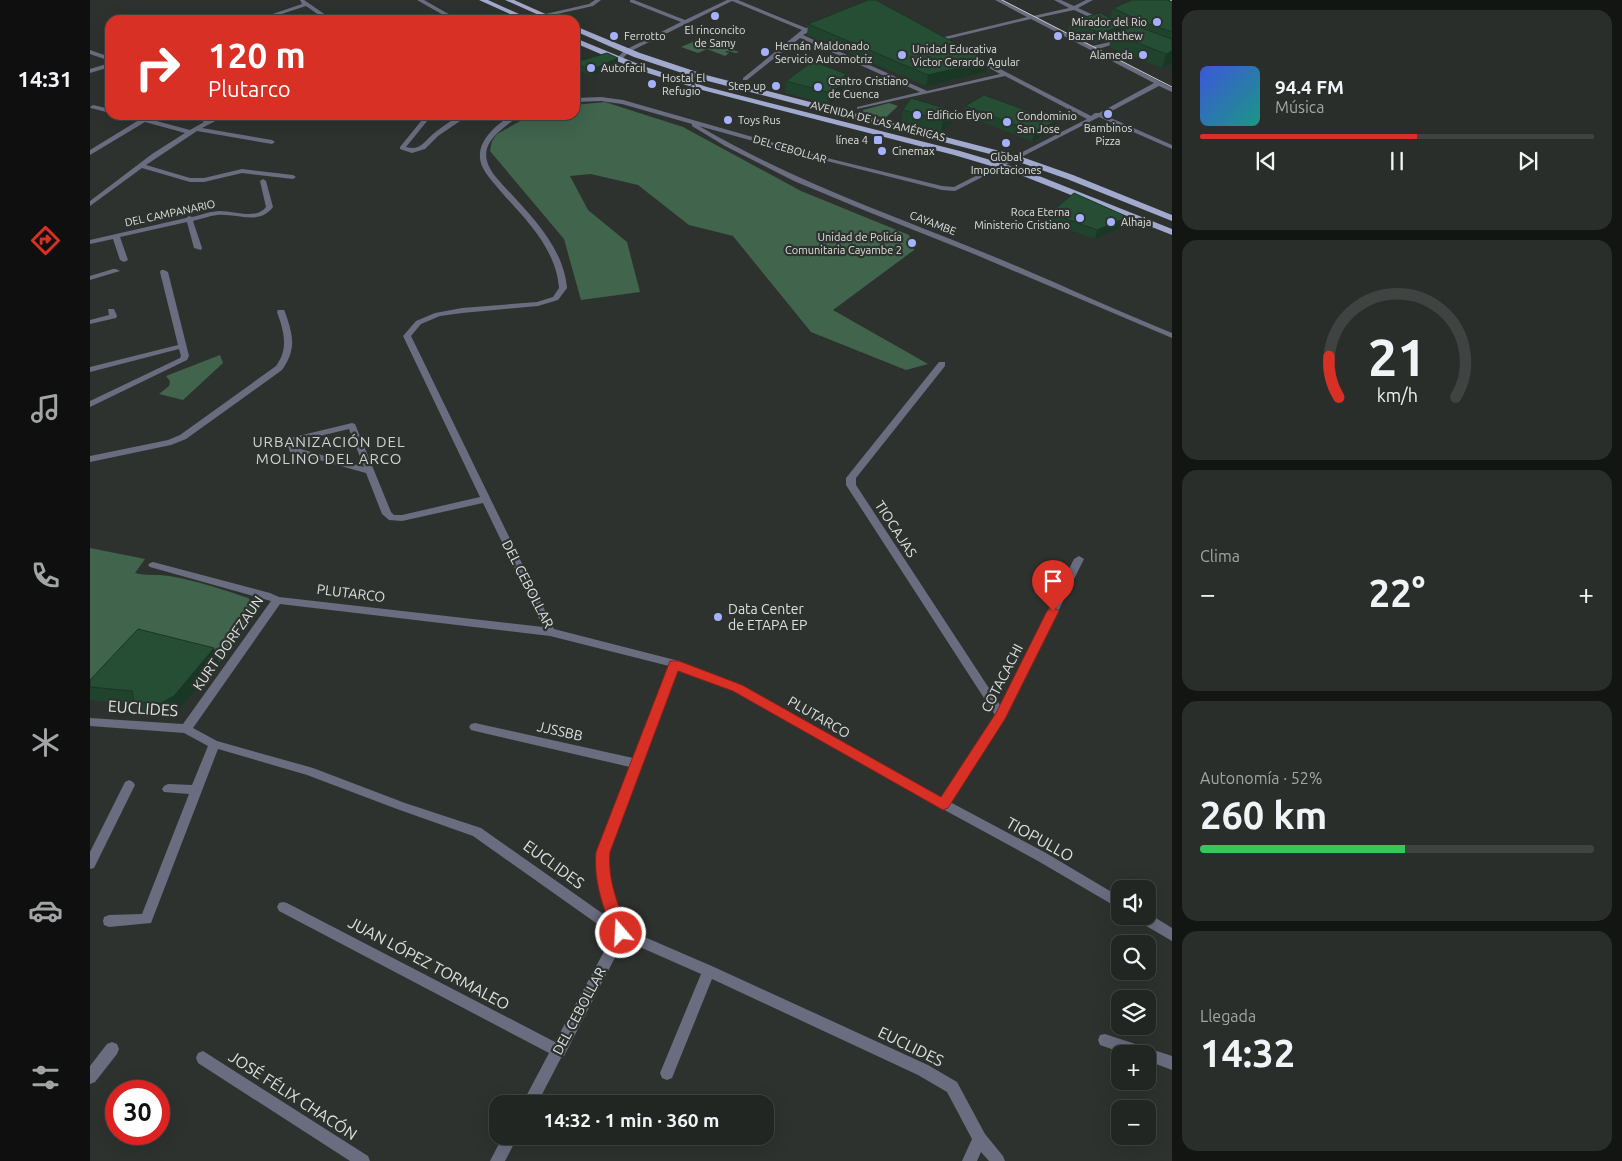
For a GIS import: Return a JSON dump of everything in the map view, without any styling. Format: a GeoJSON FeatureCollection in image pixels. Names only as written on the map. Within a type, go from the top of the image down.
{"type":"FeatureCollection","features":[{"type":"Feature","properties":{"kind":"main road"},"geometry":{"type":"LineString","coordinates":[[482,0],[517,15]]}},
{"type":"Feature","properties":{"kind":"main road"},"geometry":{"type":"LineString","coordinates":[[508,0],[544,15]]}},
{"type":"Feature","properties":{"kind":"main road","name":"AVENIDA DE LAS AMÉRICAS"},"geometry":{"type":"LineString","coordinates":[[580,30],[627,51],[712,80],[1016,158],[1086,183],[1172,218]]}},
{"type":"Feature","properties":{"kind":"main road","name":"AVENIDA DE LAS AMÉRICAS"},"geometry":{"type":"LineString","coordinates":[[580,43],[603,55],[723,94],[938,147],[1002,165],[1172,232]]}},
{"type":"Feature","properties":{"kind":"street"},"geometry":{"type":"LineString","coordinates":[[420,0],[447,15]]}},
{"type":"Feature","properties":{"kind":"street"},"geometry":{"type":"LineString","coordinates":[[544,15],[591,5],[598,0]]}},
{"type":"Feature","properties":{"kind":"street"},"geometry":{"type":"LineString","coordinates":[[619,59],[627,51],[732,0],[806,30]]}},
{"type":"Feature","properties":{"kind":"street"},"geometry":{"type":"LineString","coordinates":[[998,0],[1172,90]]}},
{"type":"Feature","properties":{"kind":"street"},"geometry":{"type":"LineString","coordinates":[[1057,0],[1107,24]]}},
{"type":"Feature","properties":{"kind":"street"},"geometry":{"type":"LineString","coordinates":[[939,39],[1074,8],[1090,0]]}},
{"type":"Feature","properties":{"kind":"street"},"geometry":{"type":"LineString","coordinates":[[632,1],[685,22]]}},
{"type":"Feature","properties":{"kind":"street"},"geometry":{"type":"LineString","coordinates":[[271,15],[304,2],[323,15]]}},
{"type":"Feature","properties":{"kind":"street"},"geometry":{"type":"LineString","coordinates":[[745,79],[806,30],[822,23]]}},
{"type":"Feature","properties":{"kind":"street"},"geometry":{"type":"LineString","coordinates":[[931,34],[953,46]]}},
{"type":"Feature","properties":{"kind":"street"},"geometry":{"type":"LineString","coordinates":[[800,36],[925,92]]}},
{"type":"Feature","properties":{"kind":"street"},"geometry":{"type":"LineString","coordinates":[[1092,48],[1126,38]]}},
{"type":"Feature","properties":{"kind":"street"},"geometry":{"type":"LineString","coordinates":[[90,52],[105,57]]}},
{"type":"Feature","properties":{"kind":"street"},"geometry":{"type":"LineString","coordinates":[[970,56],[1090,118]]}},
{"type":"Feature","properties":{"kind":"street"},"geometry":{"type":"LineString","coordinates":[[90,71],[105,67]]}},
{"type":"Feature","properties":{"kind":"street"},"geometry":{"type":"LineString","coordinates":[[859,108],[1006,74]]}},
{"type":"Feature","properties":{"kind":"street","name":"DEL CEBOLLAR"},"geometry":{"type":"LineString","coordinates":[[580,100],[601,99],[623,102],[691,123],[709,126],[821,158],[955,189],[1097,114],[1157,85],[1157,83]]}},
{"type":"Feature","properties":{"kind":"street"},"geometry":{"type":"LineString","coordinates":[[94,107],[105,110]]}},
{"type":"Feature","properties":{"kind":"street"},"geometry":{"type":"LineString","coordinates":[[1097,114],[1171,145]]}},
{"type":"Feature","properties":{"kind":"street"},"geometry":{"type":"LineString","coordinates":[[90,153],[144,120],[189,132]]}},
{"type":"Feature","properties":{"kind":"street"},"geometry":{"type":"LineString","coordinates":[[203,120],[208,122]]}},
{"type":"Feature","properties":{"kind":"street"},"geometry":{"type":"LineString","coordinates":[[90,204],[189,132],[213,120]]}},
{"type":"Feature","properties":{"kind":"street"},"geometry":{"type":"LineString","coordinates":[[425,120],[402,148],[408,151],[423,148],[436,135],[458,120]]}},
{"type":"Feature","properties":{"kind":"street","name":"DEL CEBOLLAR"},"geometry":{"type":"LineString","coordinates":[[509,120],[501,125],[486,142],[484,152],[485,164],[497,182],[548,241],[556,257],[563,287],[561,292],[547,300],[507,308],[445,312],[424,319],[409,331],[407,336],[550,632],[675,664]]}},
{"type":"Feature","properties":{"kind":"street","name":"CAYAMBE"},"geometry":{"type":"LineString","coordinates":[[691,123],[718,140],[785,176],[992,258],[1172,336]]}},
{"type":"Feature","properties":{"kind":"street"},"geometry":{"type":"LineString","coordinates":[[196,129],[272,142]]}},
{"type":"Feature","properties":{"kind":"street"},"geometry":{"type":"LineString","coordinates":[[142,166],[190,180],[204,180],[242,171],[293,177]]}},
{"type":"Feature","properties":{"kind":"street","name":"DEL CAMPANARIO"},"geometry":{"type":"LineString","coordinates":[[90,242],[189,218],[218,213],[256,216],[269,209],[263,181]]}},
{"type":"Feature","properties":{"kind":"street"},"geometry":{"type":"LineString","coordinates":[[189,218],[198,248]]}},
{"type":"Feature","properties":{"kind":"street"},"geometry":{"type":"LineString","coordinates":[[116,236],[124,260]]}},
{"type":"Feature","properties":{"kind":"street"},"geometry":{"type":"LineString","coordinates":[[90,278],[116,271]]}},
{"type":"Feature","properties":{"kind":"street"},"geometry":{"type":"LineString","coordinates":[[90,404],[180,363],[185,356],[164,272]]}},
{"type":"Feature","properties":{"kind":"street"},"geometry":{"type":"LineString","coordinates":[[90,322],[113,316],[111,311]]}},
{"type":"Feature","properties":{"kind":"street"},"geometry":{"type":"LineString","coordinates":[[90,459],[171,442],[183,437],[279,368],[286,360],[289,351],[289,333],[281,312]]}},
{"type":"Feature","properties":{"kind":"street"},"geometry":{"type":"LineString","coordinates":[[90,370],[182,346]]}},
{"type":"Feature","properties":{"kind":"street","name":"TIOCAJAS"},"geometry":{"type":"LineString","coordinates":[[942,364],[852,478],[851,485],[1001,715]]}},
{"type":"Feature","properties":{"kind":"street"},"geometry":{"type":"LineString","coordinates":[[369,471],[293,450],[290,442],[352,426],[387,514],[392,518],[402,518],[486,498]]}},
{"type":"Feature","properties":{"kind":"street","name":"COTACACHI"},"geometry":{"type":"LineString","coordinates":[[943,804],[1001,715],[1079,559]]}},
{"type":"Feature","properties":{"kind":"street","name":"PLUTARCO"},"geometry":{"type":"LineString","coordinates":[[153,565],[270,596],[277,600],[550,632]]}},
{"type":"Feature","properties":{"kind":"street","name":"KURT DORFZAUN"},"geometry":{"type":"LineString","coordinates":[[186,729],[277,600]]}},
{"type":"Feature","properties":{"kind":"street"},"geometry":{"type":"LineString","coordinates":[[621,933],[603,880],[601,868],[603,852],[675,664]]}},
{"type":"Feature","properties":{"kind":"street","name":"PLUTARCO"},"geometry":{"type":"LineString","coordinates":[[675,664],[738,688],[943,804]]}},
{"type":"Feature","properties":{"kind":"street","name":"EUCLIDES"},"geometry":{"type":"LineString","coordinates":[[90,722],[186,729],[214,744],[309,771],[477,832],[621,933],[709,971],[923,1070],[952,1087],[980,1139],[998,1161]]}},
{"type":"Feature","properties":{"kind":"street","name":"JJSSBB"},"geometry":{"type":"LineString","coordinates":[[476,727],[638,764]]}},
{"type":"Feature","properties":{"kind":"street"},"geometry":{"type":"LineString","coordinates":[[109,921],[146,919],[214,744]]}},
{"type":"Feature","properties":{"kind":"street"},"geometry":{"type":"LineString","coordinates":[[90,864],[129,784]]}},
{"type":"Feature","properties":{"kind":"street"},"geometry":{"type":"LineString","coordinates":[[168,789],[195,790]]}},
{"type":"Feature","properties":{"kind":"street","name":"TIOPULLO"},"geometry":{"type":"LineString","coordinates":[[943,804],[1042,857],[1111,899]]}},
{"type":"Feature","properties":{"kind":"street","name":"JUAN LÓPEZ TORMALEO"},"geometry":{"type":"LineString","coordinates":[[283,907],[559,1051]]}},
{"type":"Feature","properties":{"kind":"street"},"geometry":{"type":"LineString","coordinates":[[1156,925],[1172,935]]}},
{"type":"Feature","properties":{"kind":"street","name":"DEL CEBOLLAR"},"geometry":{"type":"LineString","coordinates":[[534,1095],[621,933]]}},
{"type":"Feature","properties":{"kind":"street"},"geometry":{"type":"LineString","coordinates":[[667,1074],[709,971]]}},
{"type":"Feature","properties":{"kind":"street"},"geometry":{"type":"LineString","coordinates":[[1105,1040],[1120,1045]]}},
{"type":"Feature","properties":{"kind":"street"},"geometry":{"type":"LineString","coordinates":[[90,1077],[112,1049]]}},
{"type":"Feature","properties":{"kind":"street"},"geometry":{"type":"LineString","coordinates":[[1156,1057],[1172,1063]]}},
{"type":"Feature","properties":{"kind":"street","name":"JOSÉ FÉLIX CHACÓN"},"geometry":{"type":"LineString","coordinates":[[203,1058],[363,1161]]}},
{"type":"Feature","properties":{"kind":"street"},"geometry":{"type":"LineString","coordinates":[[969,1161],[980,1139]]}},
{"type":"Feature","properties":{"kind":"street"},"geometry":{"type":"LineString","coordinates":[[497,1161],[506,1145]]}},
{"type":"Feature","properties":{"kind":"green space"},"geometry":{"type":"Polygon","coordinates":[[[695,41],[706,45],[704,48],[707,49],[698,53],[681,47],[695,41]]]}},
{"type":"Feature","properties":{"kind":"green space"},"geometry":{"type":"Polygon","coordinates":[[[723,43],[732,47],[730,49],[739,52],[727,51],[725,52],[729,53],[725,56],[707,49],[723,43]]]}},
{"type":"Feature","properties":{"kind":"green space"},"geometry":{"type":"Polygon","coordinates":[[[605,102],[683,127],[801,191],[909,235],[914,250],[833,310],[928,364],[906,370],[811,332],[733,236],[689,225],[638,185],[591,174],[570,176],[588,210],[627,242],[640,292],[581,300],[564,239],[490,151],[492,141],[497,134],[522,120],[580,120],[580,104],[605,102]]]}},
{"type":"Feature","properties":{"kind":"green space"},"geometry":{"type":"Polygon","coordinates":[[[889,103],[898,106],[885,118],[863,112],[863,110],[889,103]]]}},
{"type":"Feature","properties":{"kind":"green space"},"geometry":{"type":"Polygon","coordinates":[[[220,355],[223,363],[183,400],[159,394],[169,386],[170,381],[166,376],[220,355]]]}},
{"type":"Feature","properties":{"kind":"green space"},"geometry":{"type":"Polygon","coordinates":[[[90,548],[145,559],[135,573],[190,580],[248,598],[255,608],[219,662],[143,643],[90,700],[90,548]]]}},
{"type":"Feature","properties":{"kind":"building","name":"Unidad Educativa Victor Gerardo Agular"},"geometry":{"type":"Polygon","coordinates":[[[868,0],[876,0],[988,61],[928,75],[808,24],[868,0]]]}},
{"type":"Feature","properties":{"kind":"building"},"geometry":{"type":"Polygon","coordinates":[[[1132,0],[1167,0],[1172,2],[1172,32],[1138,20],[1113,8],[1132,0]]]}},
{"type":"Feature","properties":{"kind":"building"},"geometry":{"type":"Polygon","coordinates":[[[1100,13],[1125,25],[1101,33],[1070,21],[1100,13]]]}},
{"type":"Feature","properties":{"kind":"building"},"geometry":{"type":"Polygon","coordinates":[[[1136,26],[1172,39],[1172,51],[1166,54],[1112,33],[1136,26]]]}},
{"type":"Feature","properties":{"kind":"building"},"geometry":{"type":"Polygon","coordinates":[[[607,53],[618,58],[591,70],[580,65],[580,61],[607,53]]]}},
{"type":"Feature","properties":{"kind":"building"},"geometry":{"type":"Polygon","coordinates":[[[813,61],[846,74],[843,77],[849,80],[830,93],[786,81],[813,61]]]}},
{"type":"Feature","properties":{"kind":"building"},"geometry":{"type":"Polygon","coordinates":[[[984,95],[1056,121],[1034,132],[965,106],[984,95]]]}},
{"type":"Feature","properties":{"kind":"building"},"geometry":{"type":"Polygon","coordinates":[[[911,98],[954,111],[943,120],[903,110],[911,98]]]}},
{"type":"Feature","properties":{"kind":"building"},"geometry":{"type":"Polygon","coordinates":[[[1074,193],[1128,217],[1097,230],[1050,213],[1074,193]]]}},
{"type":"Feature","properties":{"kind":"building"},"geometry":{"type":"Polygon","coordinates":[[[138,629],[214,648],[174,696],[161,703],[134,702],[132,691],[90,687],[90,680],[138,629]]]}},
{"type":"Feature","properties":{"kind":"tram line"},"geometry":{"type":"LineString","coordinates":[[1002,0],[1172,87]]}},
{"type":"Feature","properties":{"kind":"place","name":"El rinconcito de Samy"},"geometry":{"type":"Point","coordinates":[715,16]}},
{"type":"Feature","properties":{"kind":"place","name":"Mirador del Rio"},"geometry":{"type":"Point","coordinates":[1157,22]}},
{"type":"Feature","properties":{"kind":"place","name":"Ferrotto"},"geometry":{"type":"Point","coordinates":[614,36]}},
{"type":"Feature","properties":{"kind":"place","name":"Bazar Matthew"},"geometry":{"type":"Point","coordinates":[1058,36]}},
{"type":"Feature","properties":{"kind":"place","name":"Hernán Maldonado Servicio Automotriz"},"geometry":{"type":"Point","coordinates":[765,52]}},
{"type":"Feature","properties":{"kind":"place","name":"Unidad Educativa Victor Gerardo Agular"},"geometry":{"type":"Point","coordinates":[902,55]}},
{"type":"Feature","properties":{"kind":"place","name":"Alameda"},"geometry":{"type":"Point","coordinates":[1143,55]}},
{"type":"Feature","properties":{"kind":"place","name":"Autofacil"},"geometry":{"type":"Point","coordinates":[591,68]}},
{"type":"Feature","properties":{"kind":"place","name":"Hostal El Refugio"},"geometry":{"type":"Point","coordinates":[652,84]}},
{"type":"Feature","properties":{"kind":"place","name":"Step up"},"geometry":{"type":"Point","coordinates":[776,86]}},
{"type":"Feature","properties":{"kind":"place","name":"Centro Cristiano de Cuenca"},"geometry":{"type":"Point","coordinates":[818,87]}},
{"type":"Feature","properties":{"kind":"place","name":"Bambinos Pizza"},"geometry":{"type":"Point","coordinates":[1108,114]}},
{"type":"Feature","properties":{"kind":"place","name":"Edificio Elyon"},"geometry":{"type":"Point","coordinates":[917,115]}},
{"type":"Feature","properties":{"kind":"place","name":"Toys Rus"},"geometry":{"type":"Point","coordinates":[728,120]}},
{"type":"Feature","properties":{"kind":"place","name":"Condominio San Jose"},"geometry":{"type":"Point","coordinates":[1007,122]}},
{"type":"Feature","properties":{"kind":"place","name":"línea 4"},"geometry":{"type":"Point","coordinates":[878,140]}},
{"type":"Feature","properties":{"kind":"place","name":"Global Importaciones"},"geometry":{"type":"Point","coordinates":[1006,143]}},
{"type":"Feature","properties":{"kind":"place","name":"Cinemax"},"geometry":{"type":"Point","coordinates":[882,151]}},
{"type":"Feature","properties":{"kind":"place","name":"Roca Eterna Ministerio Cristiano"},"geometry":{"type":"Point","coordinates":[1080,218]}},
{"type":"Feature","properties":{"kind":"place","name":"Alhaja"},"geometry":{"type":"Point","coordinates":[1111,222]}},
{"type":"Feature","properties":{"kind":"place","name":"Unidad de Policía Comunitaria Cayambe 2"},"geometry":{"type":"Point","coordinates":[912,243]}},
{"type":"Feature","properties":{"kind":"place","name":"Data Center de ETAPA EP"},"geometry":{"type":"Point","coordinates":[718,617]}},
{"type":"Feature","properties":{"kind":"district","name":"URBANIZACIÓN DEL MOLINO DEL ARCO"},"geometry":{"type":"Point","coordinates":[329,450]}},
{"type":"Feature","properties":{"kind":"route"},"geometry":{"type":"LineString","coordinates":[[621,933],[603,880],[601,868],[603,852],[675,664],[738,688],[943,804],[1001,715],[1053,611]]}}]}
